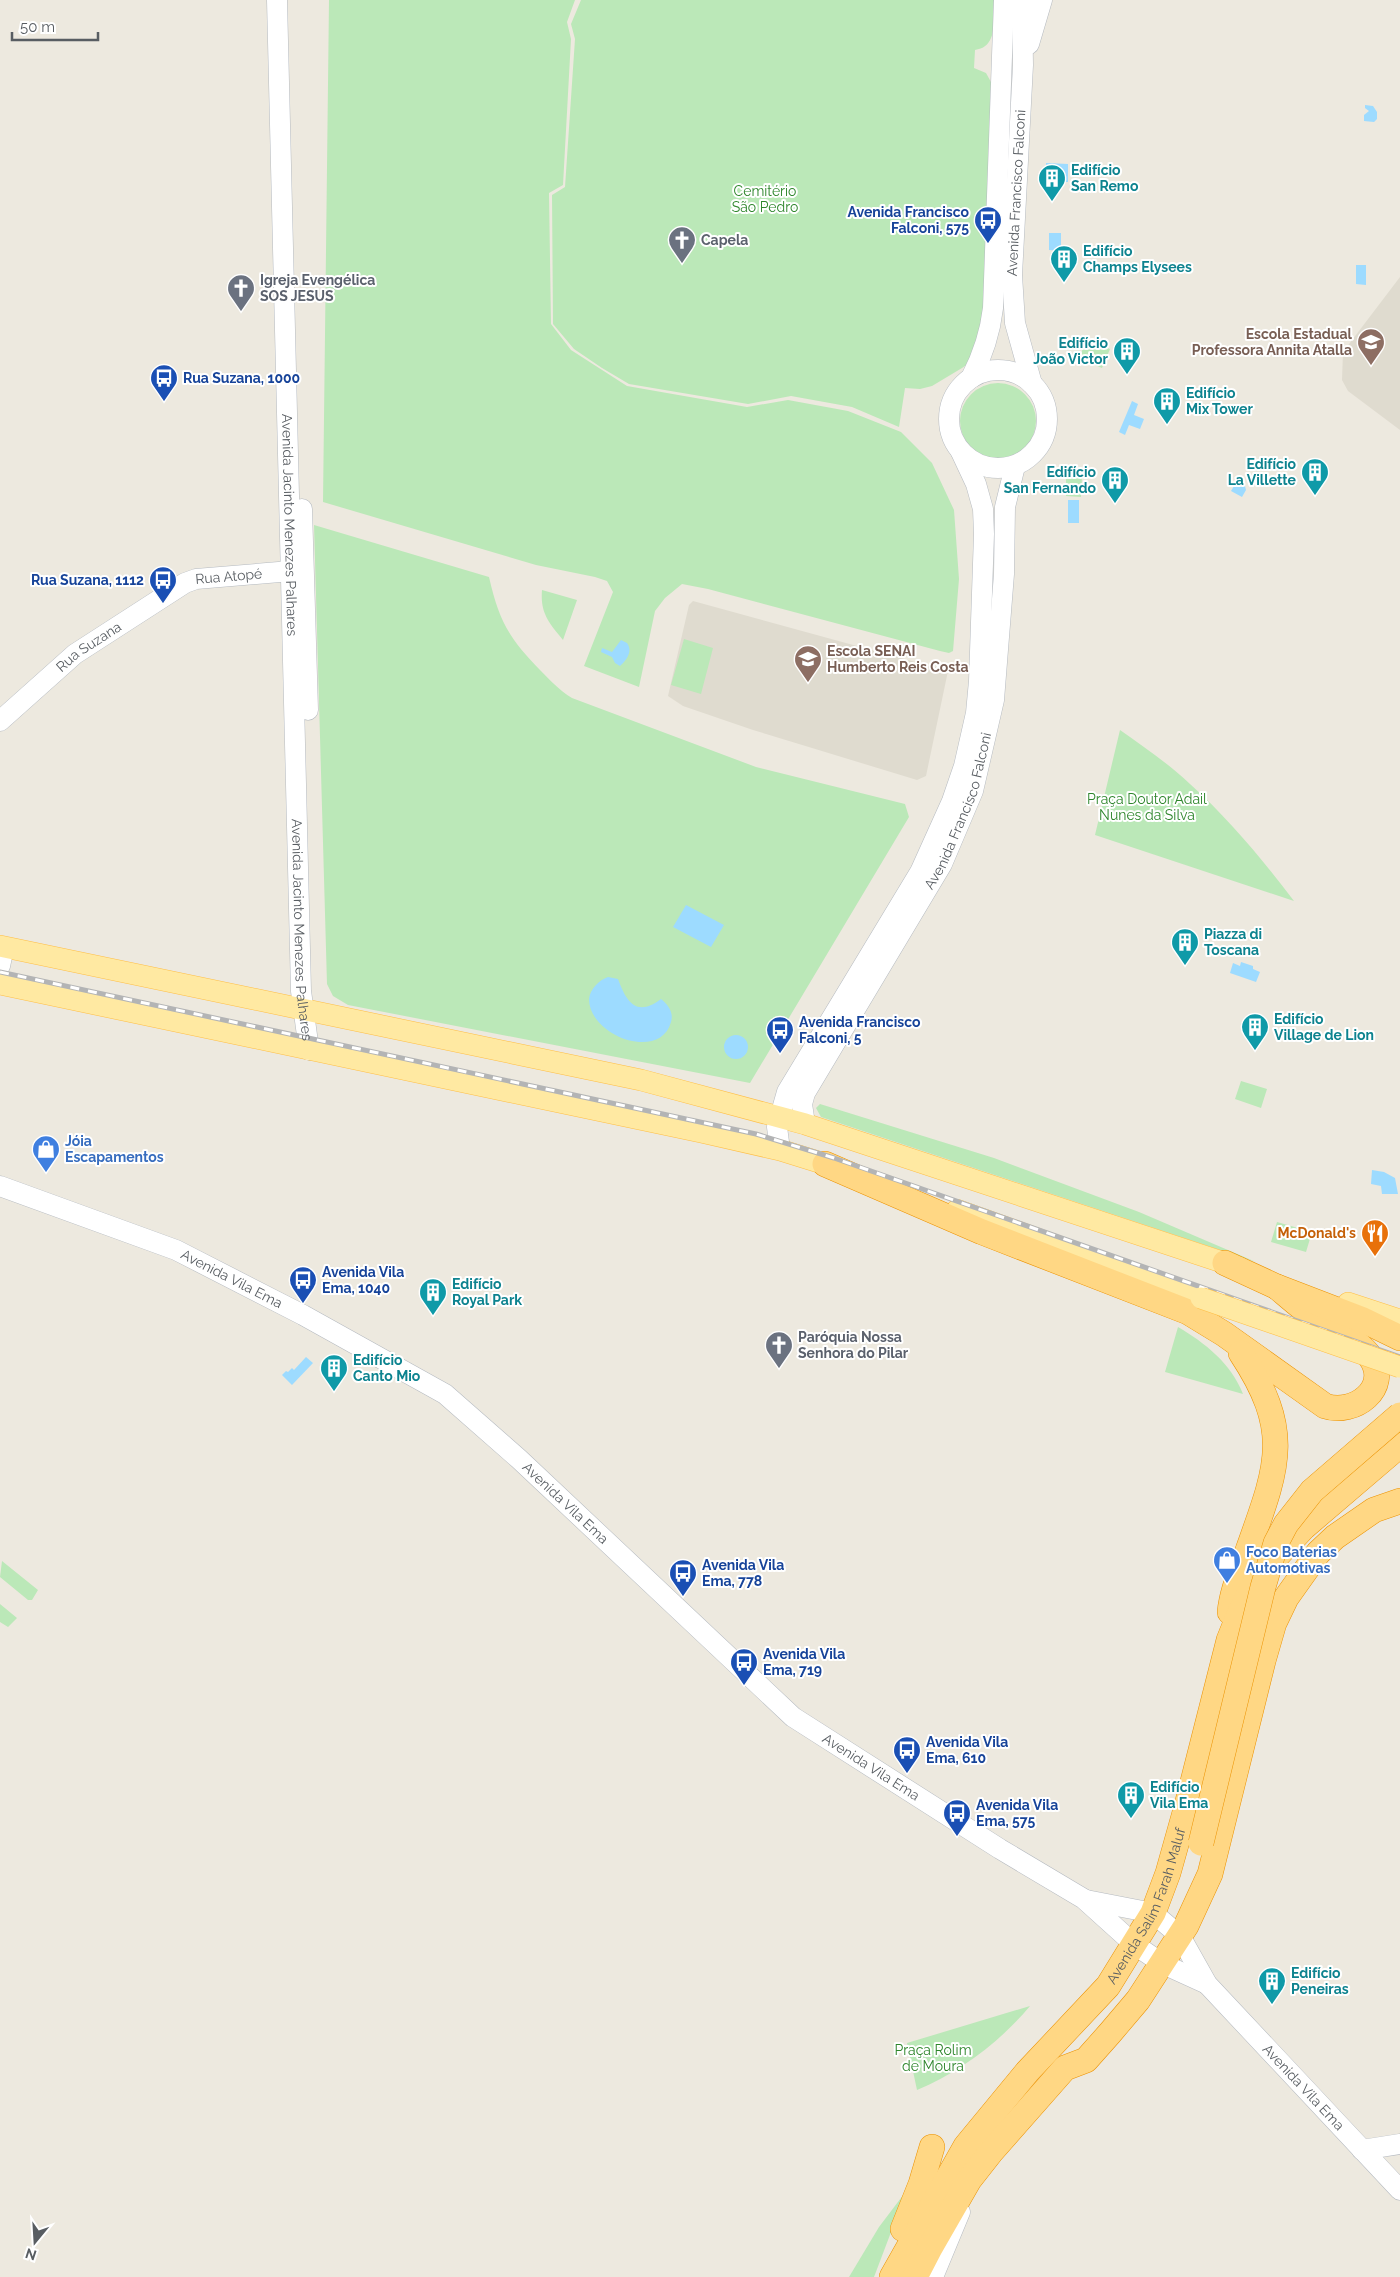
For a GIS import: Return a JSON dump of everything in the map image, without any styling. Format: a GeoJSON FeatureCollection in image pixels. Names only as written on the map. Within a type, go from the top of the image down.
{"type":"FeatureCollection","features":[{"type":"Feature","properties":{"kind":"highway"},"geometry":{"type":"LineString","coordinates":[[825,1164],[982,1232],[1175,1307],[1207,1323],[1326,1406],[1343,1408],[1361,1402],[1371,1393],[1376,1382],[1377,1371],[1370,1356],[1357,1344],[1314,1316],[1277,1287]]}},
{"type":"Feature","properties":{"kind":"highway"},"geometry":{"type":"LineString","coordinates":[[1225,1263],[1277,1287],[1363,1320],[1400,1338]]}},
{"type":"Feature","properties":{"kind":"highway"},"geometry":{"type":"LineString","coordinates":[[1229,1640],[1233,1594],[1268,1493],[1276,1452],[1272,1415],[1266,1397],[1258,1380],[1233,1341]]}},
{"type":"Feature","properties":{"kind":"highway"},"geometry":{"type":"LineString","coordinates":[[901,2275],[930,2248],[969,2180],[1013,2125],[1065,2068],[1075,2051],[1125,1994],[1186,1894],[1201,1843],[1263,1587],[1276,1543],[1286,1524],[1312,1491],[1400,1415]]}},
{"type":"Feature","properties":{"kind":"highway","name":"Avenida Salim Farah Maluf"},"geometry":{"type":"LineString","coordinates":[[1167,1925],[1168,1873],[1229,1640],[1241,1610],[1256,1583],[1276,1557],[1304,1527],[1400,1445]]}},
{"type":"Feature","properties":{"kind":"highway"},"geometry":{"type":"LineString","coordinates":[[1167,1925],[1210,1874],[1274,1622],[1286,1598],[1318,1553],[1335,1537],[1374,1510],[1400,1501]]}},
{"type":"Feature","properties":{"kind":"highway","name":"Avenida Salim Farah Maluf"},"geometry":{"type":"LineString","coordinates":[[901,2275],[966,2146],[1027,2072],[1108,1986],[1149,1955]]}},
{"type":"Feature","properties":{"kind":"highway"},"geometry":{"type":"LineString","coordinates":[[901,2275],[902,2231],[921,2184],[932,2147]]}},
{"type":"Feature","properties":{"kind":"main road","name":"Avenida Jacinto Menezes Palhares"},"geometry":{"type":"LineString","coordinates":[[277,0],[286,109]]}},
{"type":"Feature","properties":{"kind":"main road","name":"Avenida Jacinto Menezes Palhares"},"geometry":{"type":"LineString","coordinates":[[287,0],[286,109],[298,570],[300,991],[310,1010],[309,1050]]}},
{"type":"Feature","properties":{"kind":"main road","name":"Avenida Francisco Falconi"},"geometry":{"type":"LineString","coordinates":[[1022,0],[1024,65],[1012,276],[1013,307],[1020,344],[1032,384]]}},
{"type":"Feature","properties":{"kind":"main road"},"geometry":{"type":"LineString","coordinates":[[1004,7],[1009,55],[1015,62],[1024,65],[1042,0]]}},
{"type":"Feature","properties":{"kind":"main road","name":"Avenida Francisco Falconi"},"geometry":{"type":"LineString","coordinates":[[971,378],[983,353],[990,330],[993,308],[1004,7]]}},
{"type":"Feature","properties":{"kind":"main road"},"geometry":{"type":"LineString","coordinates":[[1002,370],[1018,375],[1032,384],[1040,394],[1045,406],[1046,430],[1035,452],[1015,466],[995,469],[968,459],[961,452],[952,436],[948,418],[955,394],[971,378],[981,373],[1002,370]]}},
{"type":"Feature","properties":{"kind":"main road","name":"Avenida Francisco Falconi"},"geometry":{"type":"LineString","coordinates":[[780,1150],[777,1137],[779,1117],[787,1092],[920,872],[937,838],[964,766],[976,713],[984,541],[983,509],[976,484],[961,452]]}},
{"type":"Feature","properties":{"kind":"main road","name":"Avenida Francisco Falconi"},"geometry":{"type":"LineString","coordinates":[[805,1124],[802,1104],[805,1092],[942,864],[953,842],[972,791],[994,700],[1004,574],[1006,493],[1015,466]]}},
{"type":"Feature","properties":{"kind":"main road","name":"Rua Atopé"},"geometry":{"type":"LineString","coordinates":[[185,583],[196,579],[298,570]]}},
{"type":"Feature","properties":{"kind":"main road","name":"Rua Suzana"},"geometry":{"type":"LineString","coordinates":[[0,721],[76,654],[185,583]]}},
{"type":"Feature","properties":{"kind":"main road"},"geometry":{"type":"LineString","coordinates":[[1,953],[310,1010],[641,1080],[805,1124],[1400,1320]]}},
{"type":"Feature","properties":{"kind":"main road"},"geometry":{"type":"LineString","coordinates":[[0,984],[780,1150],[825,1164],[1400,1367]]}},
{"type":"Feature","properties":{"kind":"main road","name":"Avenida Vila Ema"},"geometry":{"type":"LineString","coordinates":[[0,1186],[176,1250],[311,1319],[445,1394],[519,1459],[793,1717],[1000,1849],[1084,1899],[1149,1955],[1207,1984]]}},
{"type":"Feature","properties":{"kind":"main road","name":"Avenida Vila Ema"},"geometry":{"type":"LineString","coordinates":[[1084,1899],[1167,1925],[1207,1984],[1400,2190]]}},
{"type":"Feature","properties":{"kind":"main road"},"geometry":{"type":"LineString","coordinates":[[1362,2150],[1400,2144]]}},
{"type":"Feature","properties":{"kind":"main road"},"geometry":{"type":"LineString","coordinates":[[933,2277],[950,2240],[969,2180]]}},
{"type":"Feature","properties":{"kind":"shaded area","name":"Escola Estadual Professora Annita Atalla"},"geometry":{"type":"Polygon","coordinates":[[[1400,277],[1400,430],[1348,391],[1342,380],[1343,352],[1400,277]]]}},
{"type":"Feature","properties":{"kind":"shaded area","name":"Escola SENAI Humberto Reis Costa"},"geometry":{"type":"Polygon","coordinates":[[[693,601],[948,671],[926,776],[917,780],[753,730],[683,706],[668,696],[689,605],[693,601]]]}},
{"type":"Feature","properties":{"kind":"green space"},"geometry":{"type":"Polygon","coordinates":[[[329,0],[575,0],[567,22],[571,39],[563,185],[549,193],[551,324],[571,350],[627,386],[747,407],[788,400],[848,411],[901,432],[932,463],[954,510],[959,579],[953,651],[949,653],[940,651],[708,589],[682,584],[665,598],[655,611],[639,687],[584,666],[613,592],[607,581],[536,565],[323,502],[329,0]]]}},
{"type":"Feature","properties":{"kind":"green space","name":"Cemitério São Pedro"},"geometry":{"type":"Polygon","coordinates":[[[581,0],[994,0],[994,23],[991,38],[983,48],[975,50],[974,68],[986,73],[991,82],[984,333],[969,363],[962,368],[932,386],[920,389],[905,388],[899,427],[852,407],[791,396],[748,404],[629,384],[574,349],[553,324],[552,195],[565,187],[575,39],[571,24],[581,0]]]}},
{"type":"Feature","properties":{"kind":"green space"},"geometry":{"type":"Polygon","coordinates":[[[1087,339],[1110,349],[1102,368],[1079,358],[1087,339]]]}},
{"type":"Feature","properties":{"kind":"green space"},"geometry":{"type":"Polygon","coordinates":[[[998,383],[1012,386],[1025,394],[1033,407],[1036,421],[1033,435],[1025,448],[1012,456],[998,459],[984,456],[971,448],[963,435],[960,421],[963,407],[971,394],[984,386],[998,383]]]}},
{"type":"Feature","properties":{"kind":"green space"},"geometry":{"type":"Polygon","coordinates":[[[1066,475],[1082,476],[1081,497],[1066,496],[1066,475]]]}},
{"type":"Feature","properties":{"kind":"green space"},"geometry":{"type":"Polygon","coordinates":[[[314,525],[489,577],[501,617],[513,638],[540,670],[572,698],[756,767],[905,804],[909,817],[750,1083],[348,1005],[333,996],[327,984],[314,525]]]}},
{"type":"Feature","properties":{"kind":"green space"},"geometry":{"type":"Polygon","coordinates":[[[542,590],[577,600],[563,640],[546,617],[542,605],[542,590]]]}},
{"type":"Feature","properties":{"kind":"green space"},"geometry":{"type":"Polygon","coordinates":[[[684,639],[713,648],[701,694],[671,685],[684,639]]]}},
{"type":"Feature","properties":{"kind":"green space","name":"Praça Doutor Adail Nunes da Silva"},"geometry":{"type":"Polygon","coordinates":[[[1120,730],[1165,763],[1204,797],[1245,840],[1294,901],[1095,835],[1120,730]]]}},
{"type":"Feature","properties":{"kind":"green space"},"geometry":{"type":"Polygon","coordinates":[[[1241,1081],[1267,1089],[1261,1108],[1235,1099],[1241,1081]]]}},
{"type":"Feature","properties":{"kind":"green space"},"geometry":{"type":"Polygon","coordinates":[[[820,1104],[994,1158],[1139,1212],[1256,1262],[821,1117],[816,1108],[820,1104]]]}},
{"type":"Feature","properties":{"kind":"green space"},"geometry":{"type":"Polygon","coordinates":[[[1277,1222],[1312,1232],[1306,1252],[1271,1242],[1277,1222]]]}},
{"type":"Feature","properties":{"kind":"green space"},"geometry":{"type":"Polygon","coordinates":[[[1178,1327],[1207,1347],[1224,1363],[1232,1373],[1243,1394],[1165,1372],[1178,1327]]]}},
{"type":"Feature","properties":{"kind":"green space"},"geometry":{"type":"Polygon","coordinates":[[[2,1561],[38,1590],[32,1600],[28,1600],[0,1577],[2,1561]]]}},
{"type":"Feature","properties":{"kind":"green space"},"geometry":{"type":"Polygon","coordinates":[[[0,1604],[17,1618],[8,1627],[0,1622],[0,1604]]]}},
{"type":"Feature","properties":{"kind":"green space","name":"Praça Rolim de Moura"},"geometry":{"type":"Polygon","coordinates":[[[1030,2006],[1006,2032],[978,2055],[949,2074],[917,2090],[907,2043],[1030,2006]]]}},
{"type":"Feature","properties":{"kind":"green space"},"geometry":{"type":"Polygon","coordinates":[[[907,2190],[874,2277],[849,2277],[879,2227],[907,2190]]]}},
{"type":"Feature","properties":{"kind":"water"},"geometry":{"type":"Polygon","coordinates":[[[1365,105],[1373,106],[1377,112],[1377,119],[1374,122],[1364,121],[1364,115],[1369,111],[1365,108],[1365,105]]]}},
{"type":"Feature","properties":{"kind":"water"},"geometry":{"type":"Polygon","coordinates":[[[1046,163],[1068,164],[1068,182],[1058,182],[1058,169],[1046,169],[1046,163]]]}},
{"type":"Feature","properties":{"kind":"water"},"geometry":{"type":"Polygon","coordinates":[[[1049,233],[1061,233],[1061,251],[1049,250],[1049,233]]]}},
{"type":"Feature","properties":{"kind":"water"},"geometry":{"type":"Polygon","coordinates":[[[1356,265],[1366,265],[1366,285],[1356,284],[1356,265]]]}},
{"type":"Feature","properties":{"kind":"water"},"geometry":{"type":"Polygon","coordinates":[[[1132,401],[1138,404],[1134,415],[1144,419],[1140,429],[1129,425],[1125,435],[1119,432],[1132,401]]]}},
{"type":"Feature","properties":{"kind":"water"},"geometry":{"type":"Polygon","coordinates":[[[1240,476],[1243,478],[1246,490],[1242,497],[1231,491],[1240,476]]]}},
{"type":"Feature","properties":{"kind":"water"},"geometry":{"type":"Polygon","coordinates":[[[1068,500],[1079,500],[1079,523],[1068,523],[1068,500]]]}},
{"type":"Feature","properties":{"kind":"water"},"geometry":{"type":"Polygon","coordinates":[[[621,640],[629,646],[629,652],[627,658],[620,666],[615,663],[612,657],[601,652],[602,648],[612,652],[621,640]]]}},
{"type":"Feature","properties":{"kind":"water"},"geometry":{"type":"Polygon","coordinates":[[[686,905],[724,925],[711,947],[673,927],[686,905]]]}},
{"type":"Feature","properties":{"kind":"water"},"geometry":{"type":"Polygon","coordinates":[[[1241,962],[1253,966],[1253,969],[1260,972],[1256,982],[1230,973],[1233,963],[1240,966],[1241,962]]]}},
{"type":"Feature","properties":{"kind":"water"},"geometry":{"type":"Polygon","coordinates":[[[608,977],[618,979],[629,1000],[639,1007],[645,1007],[661,999],[664,1001],[672,1015],[671,1022],[664,1034],[654,1040],[640,1042],[612,1033],[600,1024],[592,1012],[589,999],[596,985],[608,977]]]}},
{"type":"Feature","properties":{"kind":"water"},"geometry":{"type":"Polygon","coordinates":[[[736,1035],[744,1039],[748,1047],[744,1055],[736,1059],[728,1055],[724,1047],[728,1039],[736,1035]]]}},
{"type":"Feature","properties":{"kind":"water"},"geometry":{"type":"Polygon","coordinates":[[[1372,1170],[1384,1172],[1395,1178],[1398,1194],[1382,1194],[1381,1186],[1371,1184],[1372,1170]]]}},
{"type":"Feature","properties":{"kind":"water"},"geometry":{"type":"Polygon","coordinates":[[[306,1357],[313,1363],[292,1385],[282,1375],[292,1368],[294,1370],[306,1357]]]}},
{"type":"Feature","properties":{"kind":"railway"},"geometry":{"type":"LineString","coordinates":[[0,972],[756,1134],[834,1158],[1400,1357]]}},
{"type":"Feature","properties":{"kind":"place","name":"Edifício San Remo"},"geometry":{"type":"Point","coordinates":[1052,202]}},
{"type":"Feature","properties":{"kind":"place","name":"Avenida Francisco Falconi, 575"},"geometry":{"type":"Point","coordinates":[988,244]}},
{"type":"Feature","properties":{"kind":"place","name":"Capela"},"geometry":{"type":"Point","coordinates":[682,264]}},
{"type":"Feature","properties":{"kind":"place","name":"Edifício Champs Elysees"},"geometry":{"type":"Point","coordinates":[1064,283]}},
{"type":"Feature","properties":{"kind":"place","name":"Igreja Evengélica SOS JESUS"},"geometry":{"type":"Point","coordinates":[241,312]}},
{"type":"Feature","properties":{"kind":"place","name":"Escola Estadual Professora Annita Atalla"},"geometry":{"type":"Point","coordinates":[1371,366]}},
{"type":"Feature","properties":{"kind":"place","name":"Edifício João Victor"},"geometry":{"type":"Point","coordinates":[1127,375]}},
{"type":"Feature","properties":{"kind":"place","name":"Rua Suzana, 1000"},"geometry":{"type":"Point","coordinates":[164,402]}},
{"type":"Feature","properties":{"kind":"place","name":"Edifício Mix Tower"},"geometry":{"type":"Point","coordinates":[1167,425]}},
{"type":"Feature","properties":{"kind":"place","name":"Edifício La Villette"},"geometry":{"type":"Point","coordinates":[1315,496]}},
{"type":"Feature","properties":{"kind":"place","name":"Edifício San Fernando"},"geometry":{"type":"Point","coordinates":[1115,504]}},
{"type":"Feature","properties":{"kind":"place","name":"Rua Suzana, 1112"},"geometry":{"type":"Point","coordinates":[163,604]}},
{"type":"Feature","properties":{"kind":"place","name":"Escola SENAI Humberto Reis Costa"},"geometry":{"type":"Point","coordinates":[808,683]}},
{"type":"Feature","properties":{"kind":"place","name":"Piazza di Toscana"},"geometry":{"type":"Point","coordinates":[1185,966]}},
{"type":"Feature","properties":{"kind":"place","name":"Edifício Village de Lion"},"geometry":{"type":"Point","coordinates":[1255,1051]}},
{"type":"Feature","properties":{"kind":"place","name":"Avenida Francisco Falconi, 5"},"geometry":{"type":"Point","coordinates":[780,1054]}},
{"type":"Feature","properties":{"kind":"place","name":"Jóia Escapamentos"},"geometry":{"type":"Point","coordinates":[46,1173]}},
{"type":"Feature","properties":{"kind":"place","name":"McDonald's"},"geometry":{"type":"Point","coordinates":[1375,1257]}},
{"type":"Feature","properties":{"kind":"place","name":"Avenida Vila Ema, 1040"},"geometry":{"type":"Point","coordinates":[303,1304]}},
{"type":"Feature","properties":{"kind":"place","name":"Edifício Royal Park"},"geometry":{"type":"Point","coordinates":[433,1316]}},
{"type":"Feature","properties":{"kind":"place","name":"Paróquia Nossa Senhora do Pilar"},"geometry":{"type":"Point","coordinates":[779,1369]}},
{"type":"Feature","properties":{"kind":"place","name":"Edifício Canto Mio"},"geometry":{"type":"Point","coordinates":[334,1392]}},
{"type":"Feature","properties":{"kind":"place","name":"Foco Baterias Automotivas"},"geometry":{"type":"Point","coordinates":[1227,1584]}},
{"type":"Feature","properties":{"kind":"place","name":"Avenida Vila Ema, 778"},"geometry":{"type":"Point","coordinates":[683,1597]}},
{"type":"Feature","properties":{"kind":"place","name":"Avenida Vila Ema, 719"},"geometry":{"type":"Point","coordinates":[744,1686]}},
{"type":"Feature","properties":{"kind":"place","name":"Avenida Vila Ema, 610"},"geometry":{"type":"Point","coordinates":[907,1774]}},
{"type":"Feature","properties":{"kind":"place","name":"Edifício Vila Ema"},"geometry":{"type":"Point","coordinates":[1131,1819]}},
{"type":"Feature","properties":{"kind":"place","name":"Avenida Vila Ema, 575"},"geometry":{"type":"Point","coordinates":[957,1837]}},
{"type":"Feature","properties":{"kind":"place","name":"Edifício Peneiras"},"geometry":{"type":"Point","coordinates":[1272,2005]}}]}
